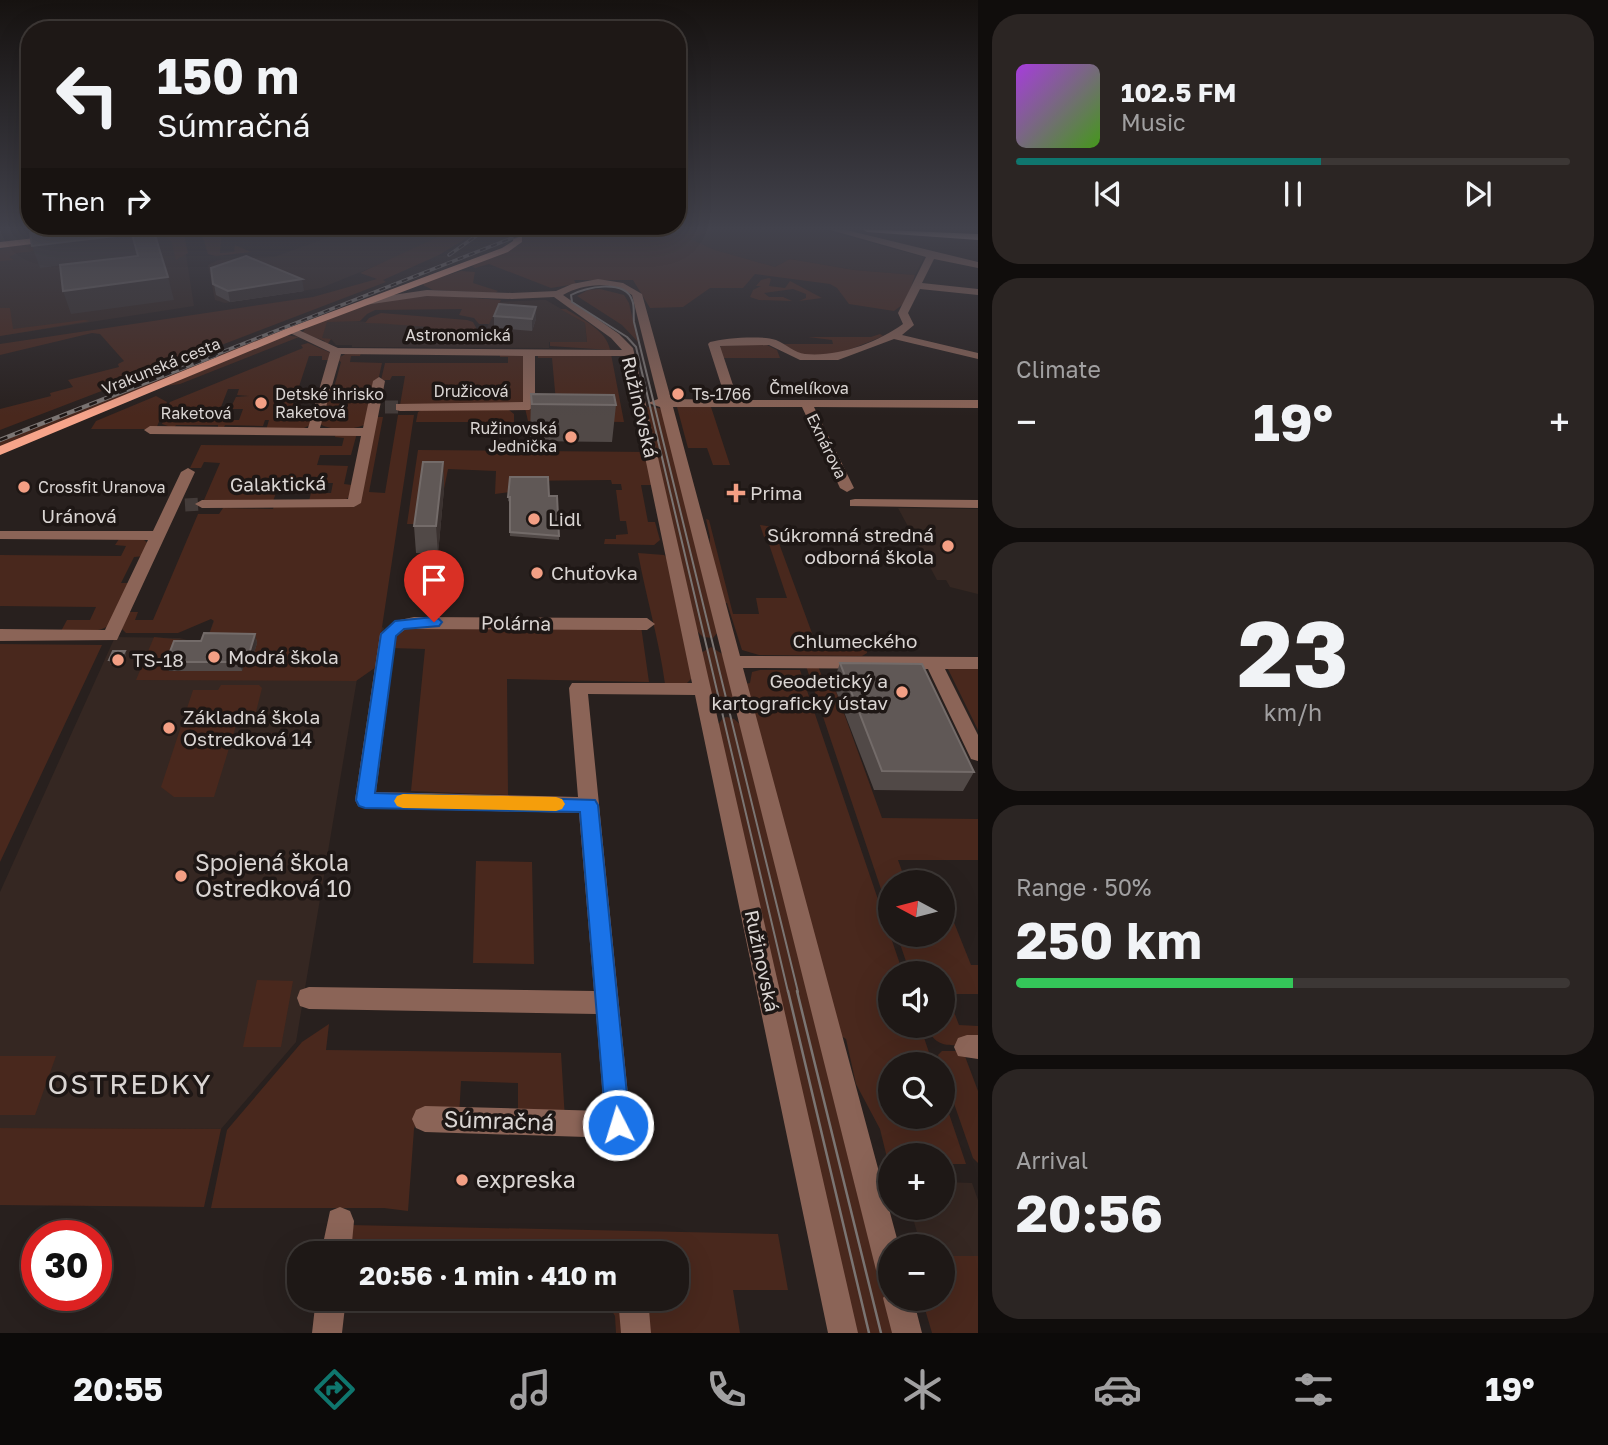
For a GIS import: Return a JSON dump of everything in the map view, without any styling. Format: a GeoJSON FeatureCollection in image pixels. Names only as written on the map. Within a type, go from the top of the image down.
{"type":"FeatureCollection","features":[{"type":"Feature","properties":{"kind":"main road","name":"Vrakunská cesta"},"geometry":{"type":"LineString","coordinates":[[0,451],[292,330],[394,291]]}},
{"type":"Feature","properties":{"kind":"street"},"geometry":{"type":"LineString","coordinates":[[423,291],[427,293]]}},
{"type":"Feature","properties":{"kind":"street","name":"Ružinovská"},"geometry":{"type":"LineString","coordinates":[[562,291],[558,294],[559,298],[615,336],[628,353],[843,1333]]}},
{"type":"Feature","properties":{"kind":"street","name":"Ružinovská"},"geometry":{"type":"LineString","coordinates":[[635,291],[882,1234]]}},
{"type":"Feature","properties":{"kind":"street"},"geometry":{"type":"LineString","coordinates":[[733,403],[713,347],[718,342],[771,342],[800,357],[838,357],[907,328],[903,313],[914,291]]}},
{"type":"Feature","properties":{"kind":"street"},"geometry":{"type":"LineString","coordinates":[[365,302],[427,293],[505,296],[558,294]]}},
{"type":"Feature","properties":{"kind":"street","name":"Astronomická"},"geometry":{"type":"LineString","coordinates":[[292,330],[336,351],[628,353]]}},
{"type":"Feature","properties":{"kind":"street"},"geometry":{"type":"LineString","coordinates":[[893,336],[978,356]]}},
{"type":"Feature","properties":{"kind":"street"},"geometry":{"type":"LineString","coordinates":[[313,432],[336,351]]}},
{"type":"Feature","properties":{"kind":"street","name":"Družicová"},"geometry":{"type":"LineString","coordinates":[[400,407],[529,407],[529,351]]}},
{"type":"Feature","properties":{"kind":"street"},"geometry":{"type":"LineString","coordinates":[[369,432],[379,407],[379,381]]}},
{"type":"Feature","properties":{"kind":"street","name":"Čmelíkova"},"geometry":{"type":"LineString","coordinates":[[640,403],[978,404]]}},
{"type":"Feature","properties":{"kind":"street","name":"Exnárova"},"geometry":{"type":"LineString","coordinates":[[806,404],[847,488]]}},
{"type":"Feature","properties":{"kind":"street","name":"Raketová"},"geometry":{"type":"LineString","coordinates":[[150,430],[369,432]]}},
{"type":"Feature","properties":{"kind":"street","name":"Galaktická"},"geometry":{"type":"LineString","coordinates":[[202,505],[354,503],[369,432]]}},
{"type":"Feature","properties":{"kind":"street"},"geometry":{"type":"LineString","coordinates":[[0,635],[111,636],[158,536],[179,505],[188,472]]}},
{"type":"Feature","properties":{"kind":"street"},"geometry":{"type":"LineString","coordinates":[[855,503],[978,504]]}},
{"type":"Feature","properties":{"kind":"street","name":"Uránová"},"geometry":{"type":"LineString","coordinates":[[0,535],[158,536]]}},
{"type":"Feature","properties":{"kind":"street","name":"Polárna"},"geometry":{"type":"LineString","coordinates":[[589,805],[365,800],[388,634],[401,625],[414,622],[647,624]]}},
{"type":"Feature","properties":{"kind":"street","name":"Chlumeckého"},"geometry":{"type":"LineString","coordinates":[[732,662],[978,663]]}},
{"type":"Feature","properties":{"kind":"street"},"geometry":{"type":"LineString","coordinates":[[933,662],[978,754]]}},
{"type":"Feature","properties":{"kind":"street","name":"Súmračná"},"geometry":{"type":"LineString","coordinates":[[425,1119],[618,1125],[578,688],[702,689]]}},
{"type":"Feature","properties":{"kind":"street"},"geometry":{"type":"LineString","coordinates":[[309,998],[607,1003]]}},
{"type":"Feature","properties":{"kind":"street"},"geometry":{"type":"LineString","coordinates":[[338,1241],[340,1221]]}},
{"type":"Feature","properties":{"kind":"street"},"geometry":{"type":"LineString","coordinates":[[327,1333],[330,1311]]}},
{"type":"Feature","properties":{"kind":"street"},"geometry":{"type":"LineString","coordinates":[[634,1311],[636,1333]]}},
{"type":"Feature","properties":{"kind":"street"},"geometry":{"type":"LineString","coordinates":[[901,1311],[907,1333]]}},
{"type":"Feature","properties":{"kind":"shaded area"},"geometry":{"type":"Polygon","coordinates":[[[0,291],[192,291],[194,306],[0,336],[0,291]]]}},
{"type":"Feature","properties":{"kind":"shaded area"},"geometry":{"type":"Polygon","coordinates":[[[213,291],[300,291],[225,303],[215,300],[213,291]]]}},
{"type":"Feature","properties":{"kind":"shaded area"},"geometry":{"type":"Polygon","coordinates":[[[334,291],[362,291],[0,430],[0,409],[51,396],[50,393],[73,387],[68,380],[119,367],[118,364],[124,361],[100,334],[92,333],[0,355],[0,344],[313,297],[334,291]]]}},
{"type":"Feature","properties":{"kind":"shaded area"},"geometry":{"type":"Polygon","coordinates":[[[458,291],[498,291],[495,293],[458,291]]]}},
{"type":"Feature","properties":{"kind":"shaded area"},"geometry":{"type":"Polygon","coordinates":[[[586,291],[609,291],[624,295],[629,303],[638,342],[622,325],[577,296],[586,291]]]}},
{"type":"Feature","properties":{"kind":"shaded area"},"geometry":{"type":"Polygon","coordinates":[[[640,291],[705,291],[683,307],[650,308],[640,291]]]}},
{"type":"Feature","properties":{"kind":"shaded area"},"geometry":{"type":"Polygon","coordinates":[[[752,291],[777,291],[764,293],[769,297],[783,297],[792,301],[759,300],[750,297],[752,291]]]}},
{"type":"Feature","properties":{"kind":"shaded area"},"geometry":{"type":"Polygon","coordinates":[[[799,291],[809,291],[822,298],[799,301],[806,298],[806,294],[799,291]]]}},
{"type":"Feature","properties":{"kind":"shaded area"},"geometry":{"type":"Polygon","coordinates":[[[839,291],[910,291],[906,302],[894,311],[849,304],[839,291]]]}},
{"type":"Feature","properties":{"kind":"shaded area"},"geometry":{"type":"Polygon","coordinates":[[[437,295],[501,300],[489,324],[479,324],[474,318],[459,315],[462,309],[375,310],[360,321],[327,322],[322,338],[331,339],[327,345],[322,343],[325,341],[302,333],[307,327],[378,301],[437,295]]]}},
{"type":"Feature","properties":{"kind":"shaded area"},"geometry":{"type":"Polygon","coordinates":[[[546,300],[585,323],[587,343],[549,342],[549,348],[352,347],[336,345],[331,339],[321,339],[327,321],[356,321],[473,330],[472,336],[484,336],[485,342],[487,327],[499,302],[546,300]]]}},
{"type":"Feature","properties":{"kind":"shaded area"},"geometry":{"type":"Polygon","coordinates":[[[0,308],[10,308],[13,329],[90,321],[0,336],[0,308]]]}},
{"type":"Feature","properties":{"kind":"shaded area"},"geometry":{"type":"Polygon","coordinates":[[[560,309],[566,309],[599,331],[610,350],[550,346],[550,342],[587,342],[585,323],[560,309]]]}},
{"type":"Feature","properties":{"kind":"shaded area"},"geometry":{"type":"Polygon","coordinates":[[[381,313],[467,320],[473,322],[480,335],[472,335],[472,331],[428,332],[429,327],[365,323],[369,318],[381,313]]]}},
{"type":"Feature","properties":{"kind":"shaded area"},"geometry":{"type":"Polygon","coordinates":[[[289,329],[0,448],[0,441],[289,329]]]}},
{"type":"Feature","properties":{"kind":"shaded area"},"geometry":{"type":"Polygon","coordinates":[[[880,334],[883,336],[860,346],[819,356],[794,352],[784,344],[833,344],[832,340],[808,337],[871,337],[880,334]]]}},
{"type":"Feature","properties":{"kind":"shaded area"},"geometry":{"type":"Polygon","coordinates":[[[285,335],[299,337],[180,384],[166,386],[285,335]]]}},
{"type":"Feature","properties":{"kind":"shaded area"},"geometry":{"type":"Polygon","coordinates":[[[308,343],[331,353],[330,360],[322,360],[322,356],[309,356],[291,411],[305,411],[307,407],[316,407],[310,425],[302,429],[266,430],[269,420],[265,420],[263,426],[225,425],[223,429],[218,429],[218,425],[176,425],[174,428],[162,424],[167,409],[203,409],[198,420],[239,420],[243,409],[230,409],[236,397],[249,396],[237,395],[239,389],[228,389],[221,407],[168,407],[170,402],[303,348],[301,345],[308,343]]]}},
{"type":"Feature","properties":{"kind":"shaded area"},"geometry":{"type":"Polygon","coordinates":[[[765,344],[777,350],[780,358],[721,358],[718,350],[721,346],[765,344]]]}},
{"type":"Feature","properties":{"kind":"shaded area"},"geometry":{"type":"Polygon","coordinates":[[[347,353],[361,353],[360,356],[351,356],[350,362],[382,363],[374,399],[364,425],[348,429],[330,428],[320,424],[327,393],[332,395],[341,362],[337,359],[347,353]]]}},
{"type":"Feature","properties":{"kind":"shaded area"},"geometry":{"type":"Polygon","coordinates":[[[500,354],[523,356],[524,404],[400,405],[405,376],[392,376],[390,380],[381,380],[385,363],[508,363],[508,357],[500,357],[500,354]]]}},
{"type":"Feature","properties":{"kind":"shaded area"},"geometry":{"type":"Polygon","coordinates":[[[538,354],[611,354],[624,422],[528,421],[525,408],[557,413],[552,358],[538,358],[538,354]]]}},
{"type":"Feature","properties":{"kind":"shaded area"},"geometry":{"type":"Polygon","coordinates":[[[156,396],[167,402],[156,429],[91,429],[96,421],[156,396]]]}},
{"type":"Feature","properties":{"kind":"shaded area"},"geometry":{"type":"Polygon","coordinates":[[[650,406],[662,409],[718,632],[713,638],[703,637],[697,631],[646,408],[650,406]]]}},
{"type":"Feature","properties":{"kind":"shaded area"},"geometry":{"type":"Polygon","coordinates":[[[677,407],[711,407],[730,465],[713,465],[707,448],[688,448],[677,407]]]}},
{"type":"Feature","properties":{"kind":"shaded area"},"geometry":{"type":"Polygon","coordinates":[[[423,409],[509,410],[514,414],[514,422],[416,422],[418,412],[423,409]]]}},
{"type":"Feature","properties":{"kind":"shaded area"},"geometry":{"type":"Polygon","coordinates":[[[398,415],[414,415],[376,667],[356,681],[136,680],[154,637],[182,640],[169,671],[242,671],[244,663],[252,663],[206,643],[214,621],[211,619],[178,633],[126,633],[122,629],[126,612],[138,612],[135,620],[153,620],[198,514],[219,514],[223,508],[355,507],[375,417],[383,417],[369,492],[385,493],[398,415]]]}},
{"type":"Feature","properties":{"kind":"shaded area"},"geometry":{"type":"Polygon","coordinates":[[[336,433],[357,433],[351,455],[320,455],[317,465],[348,466],[344,484],[352,485],[349,497],[345,500],[309,501],[311,493],[331,493],[333,483],[260,483],[256,492],[276,493],[273,501],[204,500],[220,463],[204,462],[201,468],[190,468],[201,445],[342,446],[344,438],[335,437],[336,433]]]}},
{"type":"Feature","properties":{"kind":"shaded area"},"geometry":{"type":"Polygon","coordinates":[[[418,450],[647,452],[653,485],[641,485],[648,522],[655,522],[660,540],[654,545],[604,544],[605,539],[616,539],[616,535],[628,534],[626,521],[620,521],[616,490],[622,490],[621,484],[612,484],[611,480],[511,481],[510,492],[495,494],[496,471],[448,469],[444,489],[425,489],[420,524],[407,524],[418,450]]]}},
{"type":"Feature","properties":{"kind":"shaded area","name":"Súkromná stredná odborná škola"},"geometry":{"type":"Polygon","coordinates":[[[898,508],[978,509],[978,594],[950,587],[946,580],[937,580],[898,508]]]}},
{"type":"Feature","properties":{"kind":"shaded area"},"geometry":{"type":"Polygon","coordinates":[[[706,519],[709,520],[733,614],[759,614],[756,598],[787,598],[760,525],[773,527],[816,644],[867,645],[867,653],[862,656],[759,655],[742,650],[727,603],[723,603],[709,552],[710,537],[706,519]]]}},
{"type":"Feature","properties":{"kind":"shaded area"},"geometry":{"type":"Polygon","coordinates":[[[119,539],[144,540],[149,544],[146,556],[134,557],[121,583],[129,583],[119,612],[108,626],[90,631],[60,633],[67,620],[90,620],[96,607],[0,606],[0,555],[121,556],[126,546],[115,545],[119,539]]]}},
{"type":"Feature","properties":{"kind":"shaded area"},"geometry":{"type":"Polygon","coordinates":[[[638,553],[664,555],[670,561],[694,676],[685,685],[665,684],[638,553]]]}},
{"type":"Feature","properties":{"kind":"shaded area"},"geometry":{"type":"Polygon","coordinates":[[[236,557],[384,628],[376,667],[357,679],[296,1042],[221,1129],[0,1128],[0,892],[115,637],[180,638],[205,645],[236,557]]]}},
{"type":"Feature","properties":{"kind":"shaded area"},"geometry":{"type":"Polygon","coordinates":[[[641,626],[649,682],[507,679],[508,795],[411,791],[425,649],[390,648],[392,635],[401,627],[641,626]]]}},
{"type":"Feature","properties":{"kind":"shaded area"},"geometry":{"type":"Polygon","coordinates":[[[0,644],[102,645],[0,862],[0,644]]]}},
{"type":"Feature","properties":{"kind":"shaded area"},"geometry":{"type":"Polygon","coordinates":[[[711,647],[724,655],[735,701],[730,707],[716,702],[708,688],[701,653],[711,647]]]}},
{"type":"Feature","properties":{"kind":"shaded area"},"geometry":{"type":"Polygon","coordinates":[[[946,665],[978,665],[978,730],[946,665]]]}},
{"type":"Feature","properties":{"kind":"shaded area"},"geometry":{"type":"Polygon","coordinates":[[[806,666],[818,666],[823,679],[833,683],[882,818],[978,819],[978,860],[898,860],[902,870],[878,870],[878,880],[806,666]]]}},
{"type":"Feature","properties":{"kind":"shaded area"},"geometry":{"type":"Polygon","coordinates":[[[800,670],[878,899],[878,947],[894,947],[899,961],[878,961],[878,1038],[924,1038],[929,1052],[878,1052],[878,1125],[856,1084],[846,1039],[838,1034],[745,684],[750,683],[752,672],[800,670]]]}},
{"type":"Feature","properties":{"kind":"shaded area"},"geometry":{"type":"Polygon","coordinates":[[[221,685],[259,685],[262,688],[255,716],[239,716],[214,797],[174,797],[161,787],[193,690],[218,690],[221,685]]]}},
{"type":"Feature","properties":{"kind":"shaded area"},"geometry":{"type":"Polygon","coordinates":[[[723,718],[734,719],[742,726],[878,1269],[878,1311],[888,1311],[894,1333],[857,1333],[718,725],[723,718]]]}},
{"type":"Feature","properties":{"kind":"shaded area"},"geometry":{"type":"Polygon","coordinates":[[[476,861],[532,862],[534,964],[473,963],[476,861]]]}},
{"type":"Feature","properties":{"kind":"shaded area"},"geometry":{"type":"Polygon","coordinates":[[[956,928],[971,965],[978,965],[978,994],[955,994],[955,961],[906,961],[901,947],[956,947],[956,928]]]}},
{"type":"Feature","properties":{"kind":"shaded area"},"geometry":{"type":"Polygon","coordinates":[[[257,980],[293,981],[281,1047],[243,1047],[257,980]]]}},
{"type":"Feature","properties":{"kind":"shaded area"},"geometry":{"type":"Polygon","coordinates":[[[955,1015],[959,1025],[978,1026],[978,1044],[947,1045],[934,1038],[955,1038],[955,1015]]]}},
{"type":"Feature","properties":{"kind":"shaded area"},"geometry":{"type":"Polygon","coordinates":[[[329,1024],[326,1050],[561,1053],[565,1120],[518,1120],[518,1083],[461,1081],[459,1117],[419,1114],[414,1129],[408,1211],[384,1208],[211,1208],[227,1130],[302,1042],[329,1024]]]}},
{"type":"Feature","properties":{"kind":"shaded area"},"geometry":{"type":"Polygon","coordinates":[[[963,1051],[978,1091],[978,1163],[973,1158],[955,1106],[955,1052],[941,1052],[963,1051]]]}},
{"type":"Feature","properties":{"kind":"shaded area"},"geometry":{"type":"Polygon","coordinates":[[[0,1056],[56,1056],[35,1115],[0,1115],[0,1056]]]}},
{"type":"Feature","properties":{"kind":"shaded area"},"geometry":{"type":"Polygon","coordinates":[[[0,1128],[221,1129],[204,1207],[0,1205],[0,1128]]]}},
{"type":"Feature","properties":{"kind":"shaded area"},"geometry":{"type":"Polygon","coordinates":[[[880,1129],[954,1129],[966,1164],[955,1164],[955,1143],[883,1143],[880,1129]]]}},
{"type":"Feature","properties":{"kind":"shaded area"},"geometry":{"type":"Polygon","coordinates":[[[955,1182],[972,1183],[978,1200],[978,1256],[955,1256],[955,1234],[918,1234],[913,1220],[955,1220],[955,1182]]]}},
{"type":"Feature","properties":{"kind":"shaded area"},"geometry":{"type":"Polygon","coordinates":[[[349,1225],[778,1234],[788,1290],[733,1290],[740,1333],[616,1333],[612,1311],[689,1311],[689,1241],[347,1241],[349,1225]]]}},
{"type":"Feature","properties":{"kind":"shaded area"},"geometry":{"type":"Polygon","coordinates":[[[955,1256],[978,1256],[978,1333],[932,1333],[926,1311],[955,1311],[955,1256]]]}},
{"type":"Feature","properties":{"kind":"building"},"geometry":{"type":"Polygon","coordinates":[[[499,304],[536,307],[532,319],[494,316],[499,304]]]}},
{"type":"Feature","properties":{"kind":"building"},"geometry":{"type":"Polygon","coordinates":[[[531,394],[614,395],[616,405],[532,404],[531,394]]]}},
{"type":"Feature","properties":{"kind":"building"},"geometry":{"type":"Polygon","coordinates":[[[423,462],[443,462],[436,526],[414,526],[423,462]]]}},
{"type":"Feature","properties":{"kind":"building","name":"Lidl"},"geometry":{"type":"Polygon","coordinates":[[[510,477],[548,477],[549,496],[557,496],[559,536],[510,532],[510,477]]]}},
{"type":"Feature","properties":{"kind":"building"},"geometry":{"type":"Polygon","coordinates":[[[204,633],[255,634],[249,654],[242,654],[240,662],[166,662],[174,641],[201,641],[204,633]]]}},
{"type":"Feature","properties":{"kind":"building"},"geometry":{"type":"Polygon","coordinates":[[[113,651],[125,651],[120,660],[109,660],[113,651]]]}},
{"type":"Feature","properties":{"kind":"building"},"geometry":{"type":"Polygon","coordinates":[[[840,663],[922,664],[974,772],[882,771],[840,663]]]}},
{"type":"Feature","properties":{"kind":"tunnel"},"geometry":{"type":"LineString","coordinates":[[385,407],[400,407]]}},
{"type":"Feature","properties":{"kind":"tunnel"},"geometry":{"type":"LineString","coordinates":[[185,505],[202,504]]}},
{"type":"Feature","properties":{"kind":"tram line"},"geometry":{"type":"LineString","coordinates":[[580,291],[571,295],[572,302],[627,337],[636,347],[788,992]]}},
{"type":"Feature","properties":{"kind":"tram line"},"geometry":{"type":"LineString","coordinates":[[625,291],[633,302],[634,322],[798,992]]}},
{"type":"Feature","properties":{"kind":"tram line"},"geometry":{"type":"LineString","coordinates":[[788,991],[869,1333]]}},
{"type":"Feature","properties":{"kind":"tram line"},"geometry":{"type":"LineString","coordinates":[[797,991],[881,1333]]}},
{"type":"Feature","properties":{"kind":"railway"},"geometry":{"type":"LineString","coordinates":[[212,356],[377,291]]}},
{"type":"Feature","properties":{"kind":"railway"},"geometry":{"type":"LineString","coordinates":[[0,440],[216,355]]}},
{"type":"Feature","properties":{"kind":"slow traffic"},"geometry":{"type":"LineString","coordinates":[[403,801],[556,804]]}},
{"type":"Feature","properties":{"kind":"place","name":"Ts-1766"},"geometry":{"type":"Point","coordinates":[678,394]}},
{"type":"Feature","properties":{"kind":"place","name":"Detské ihrisko Raketová"},"geometry":{"type":"Point","coordinates":[261,403]}},
{"type":"Feature","properties":{"kind":"place","name":"Ružinovská Jednička"},"geometry":{"type":"Point","coordinates":[571,437]}},
{"type":"Feature","properties":{"kind":"place","name":"Crossfit Uranova"},"geometry":{"type":"Point","coordinates":[24,487]}},
{"type":"Feature","properties":{"kind":"place","name":"Prima"},"geometry":{"type":"Point","coordinates":[736,493]}},
{"type":"Feature","properties":{"kind":"place","name":"Lidl"},"geometry":{"type":"Point","coordinates":[534,519]}},
{"type":"Feature","properties":{"kind":"place","name":"Súkromná stredná odborná škola"},"geometry":{"type":"Point","coordinates":[948,546]}},
{"type":"Feature","properties":{"kind":"place","name":"Chuťovka"},"geometry":{"type":"Point","coordinates":[537,573]}},
{"type":"Feature","properties":{"kind":"place","name":"Modrá škola"},"geometry":{"type":"Point","coordinates":[214,657]}},
{"type":"Feature","properties":{"kind":"place","name":"TS-18"},"geometry":{"type":"Point","coordinates":[118,660]}},
{"type":"Feature","properties":{"kind":"place","name":"Geodetický a kartografický ústav"},"geometry":{"type":"Point","coordinates":[902,692]}},
{"type":"Feature","properties":{"kind":"place","name":"Základná škola Ostredková 14"},"geometry":{"type":"Point","coordinates":[169,728]}},
{"type":"Feature","properties":{"kind":"place","name":"Spojená škola Ostredková 10"},"geometry":{"type":"Point","coordinates":[181,876]}},
{"type":"Feature","properties":{"kind":"place","name":"expreska"},"geometry":{"type":"Point","coordinates":[462,1180]}},
{"type":"Feature","properties":{"kind":"district","name":"OSTREDKY"},"geometry":{"type":"Point","coordinates":[130,1084]}},
{"type":"Feature","properties":{"kind":"route"},"geometry":{"type":"LineString","coordinates":[[434,622],[401,625],[388,634],[365,800],[589,805],[618,1125]]}}]}
